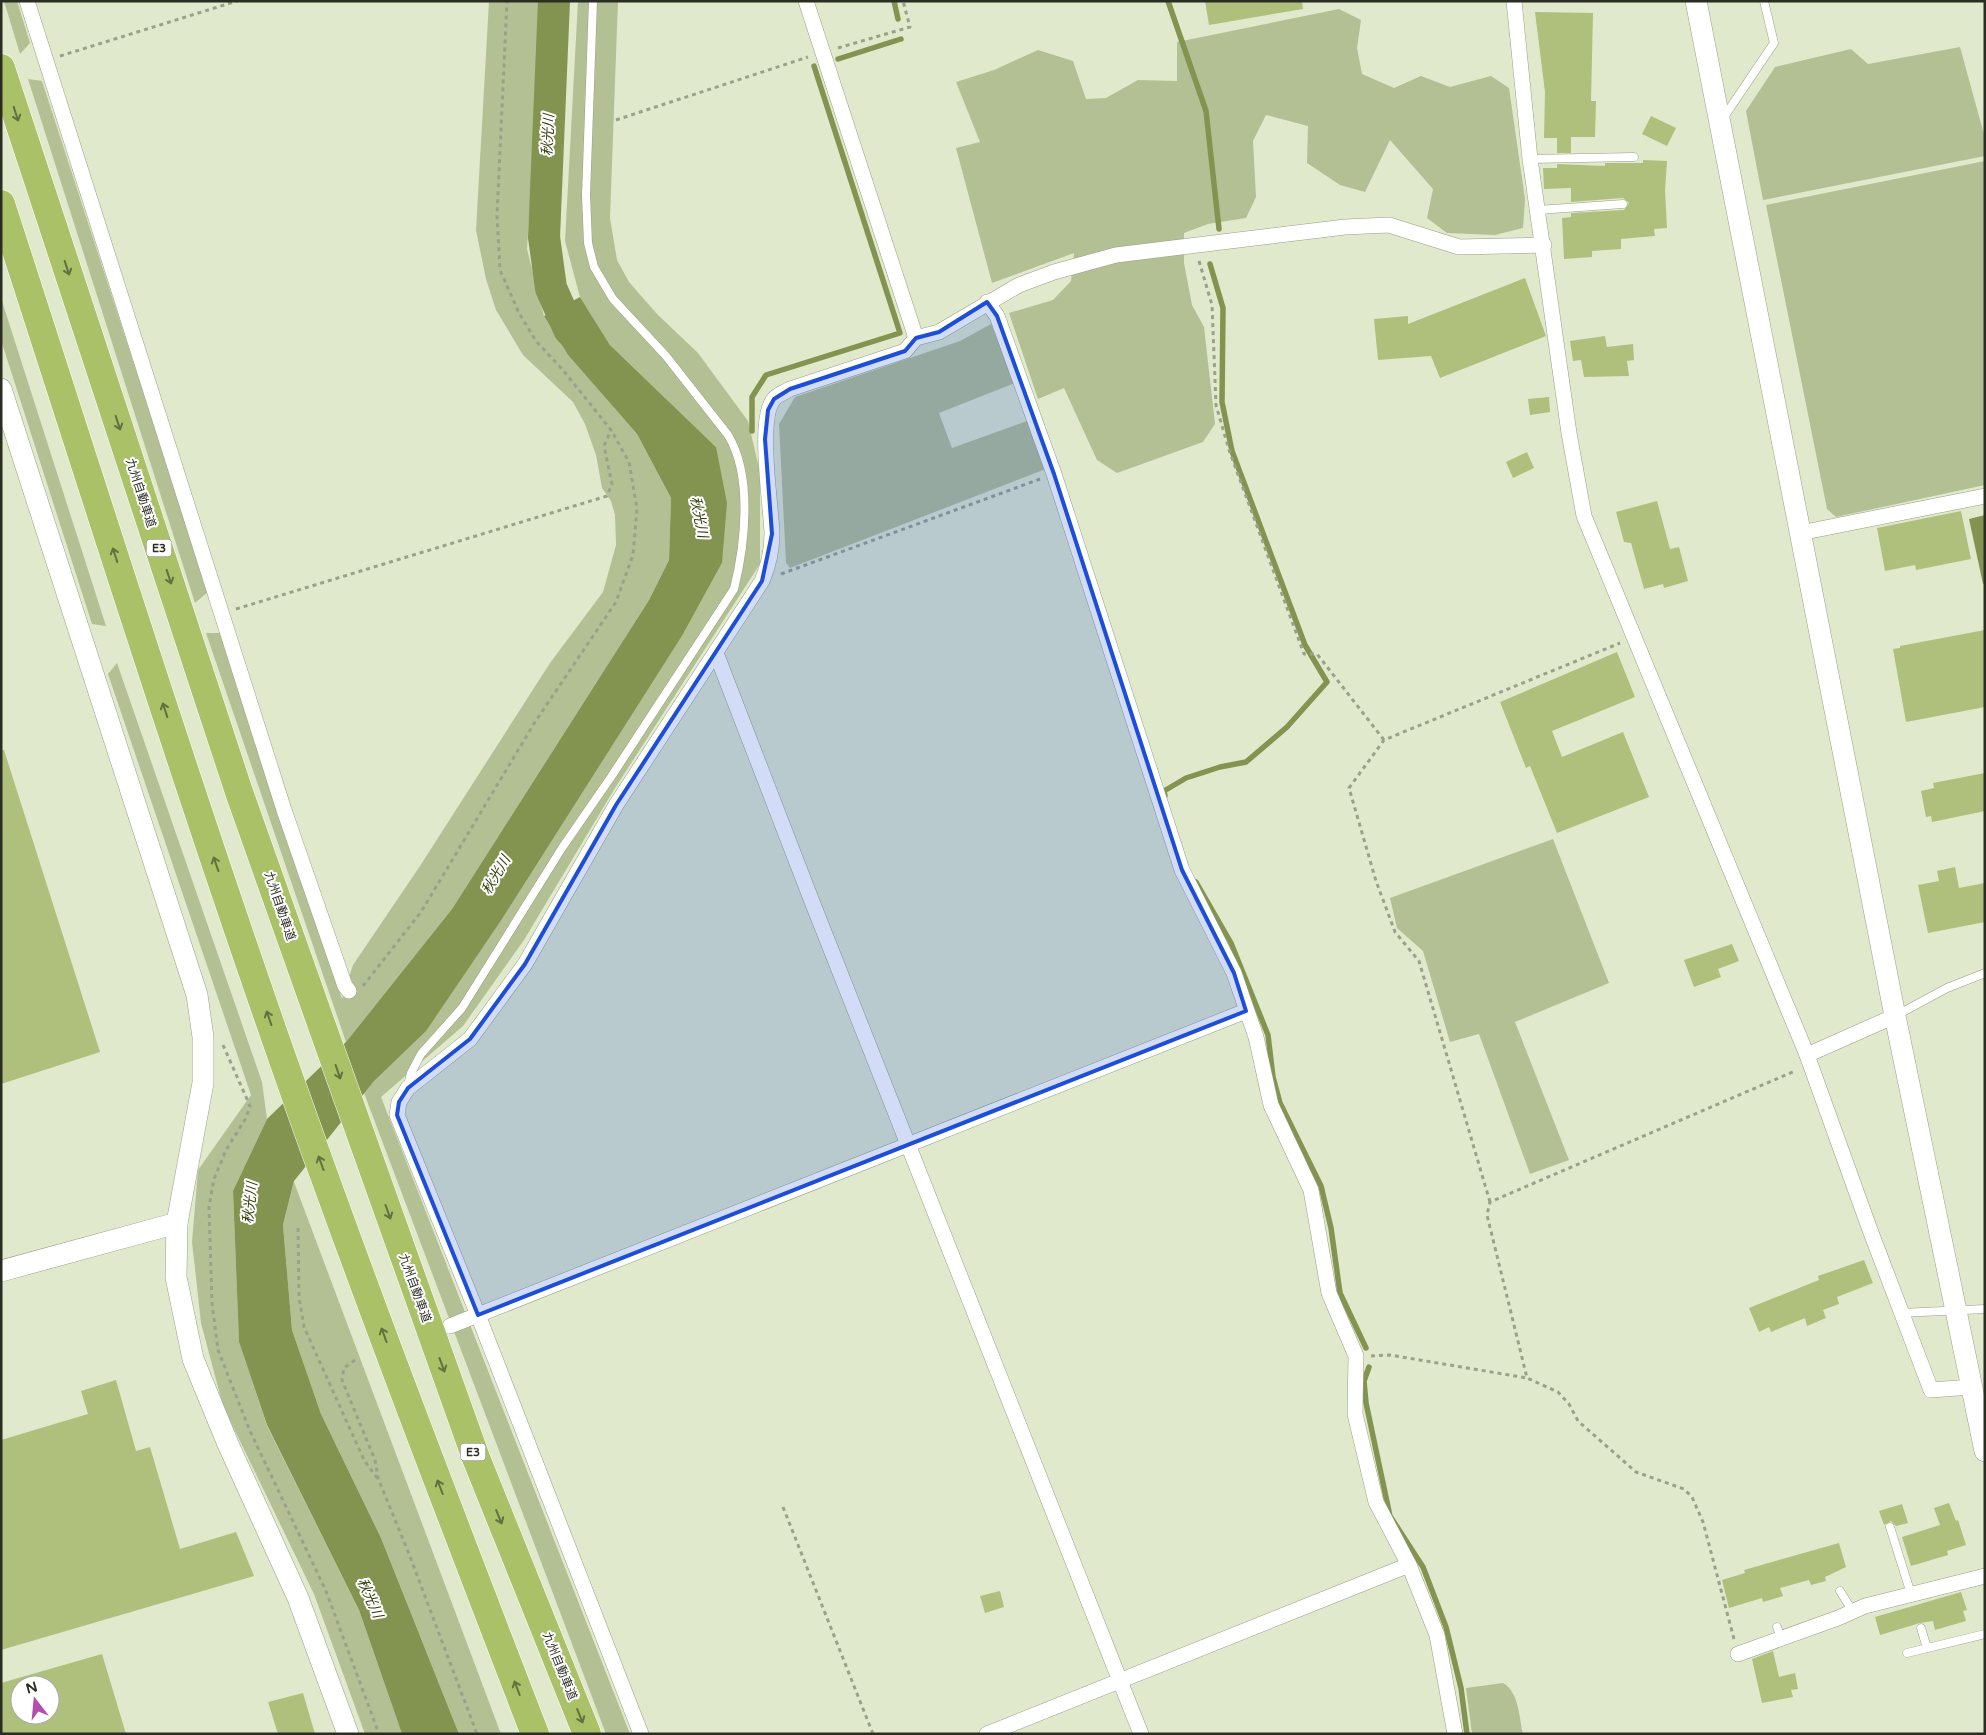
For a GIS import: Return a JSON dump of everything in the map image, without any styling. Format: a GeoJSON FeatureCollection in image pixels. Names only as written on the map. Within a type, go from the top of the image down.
{"type":"FeatureCollection","features":[{"type":"Feature","properties":{"kind":"highway","name":"九州自動車道"},"geometry":{"type":"LineString","coordinates":[[1,68],[239,792],[476,1458],[587,1734]]}},
{"type":"Feature","properties":{"kind":"highway"},"geometry":{"type":"LineString","coordinates":[[1,204],[196,807],[284,1064],[431,1463],[535,1734]]}},
{"type":"Feature","properties":{"kind":"street"},"geometry":{"type":"LineString","coordinates":[[27,1],[221,614],[321,921],[345,986],[349,991]]}},
{"type":"Feature","properties":{"kind":"street"},"geometry":{"type":"LineString","coordinates":[[806,1],[916,338]]}},
{"type":"Feature","properties":{"kind":"street"},"geometry":{"type":"LineString","coordinates":[[1514,1],[1530,159],[1544,245],[1569,433],[1584,516],[1808,1060],[1931,1390],[1971,1387]]}},
{"type":"Feature","properties":{"kind":"street"},"geometry":{"type":"LineString","coordinates":[[1696,1],[1895,1016],[1985,1452]]}},
{"type":"Feature","properties":{"kind":"street"},"geometry":{"type":"LineString","coordinates":[[641,1734],[478,1315],[397,1116],[399,1102],[408,1088],[470,1039],[525,964],[616,805],[762,581],[767,569],[772,534],[765,439],[768,410],[774,399],[790,389],[905,352],[916,338],[939,332],[1019,285],[1054,272],[1116,255],[1345,227],[1389,226],[1459,246],[1544,245]]}},
{"type":"Feature","properties":{"kind":"street"},"geometry":{"type":"LineString","coordinates":[[988,302],[997,316],[1054,474],[1182,870],[1234,973],[1256,1037],[1271,1105],[1311,1190],[1328,1293],[1356,1356],[1355,1414],[1376,1502],[1409,1565],[1437,1635],[1455,1734]]}},
{"type":"Feature","properties":{"kind":"street"},"geometry":{"type":"LineString","coordinates":[[1,389],[197,995],[204,1037],[203,1083],[177,1223],[176,1277],[192,1359],[228,1444],[298,1598],[348,1734]]}},
{"type":"Feature","properties":{"kind":"street"},"geometry":{"type":"LineString","coordinates":[[1800,533],[1985,496]]}},
{"type":"Feature","properties":{"kind":"street"},"geometry":{"type":"LineString","coordinates":[[716,653],[1141,1734]]}},
{"type":"Feature","properties":{"kind":"street"},"geometry":{"type":"LineString","coordinates":[[450,1326],[1246,1011]]}},
{"type":"Feature","properties":{"kind":"street"},"geometry":{"type":"LineString","coordinates":[[1808,1060],[1895,1016]]}},
{"type":"Feature","properties":{"kind":"street"},"geometry":{"type":"LineString","coordinates":[[1,1272],[177,1223]]}},
{"type":"Feature","properties":{"kind":"street"},"geometry":{"type":"LineString","coordinates":[[987,1734],[1409,1565]]}},
{"type":"Feature","properties":{"kind":"street"},"geometry":{"type":"LineString","coordinates":[[1738,1654],[1779,1632],[1853,1612],[1865,1606],[1985,1576]]}},
{"type":"Feature","properties":{"kind":"lane"},"geometry":{"type":"LineString","coordinates":[[408,1088],[411,1073],[421,1054],[462,1008],[562,848],[611,777],[734,589],[742,558],[744,502],[737,449],[666,356],[613,299],[594,267],[588,243],[586,195],[593,1]]}},
{"type":"Feature","properties":{"kind":"lane"},"geometry":{"type":"LineString","coordinates":[[1721,121],[1774,43],[1764,1]]}},
{"type":"Feature","properties":{"kind":"lane"},"geometry":{"type":"LineString","coordinates":[[1530,159],[1634,158]]}},
{"type":"Feature","properties":{"kind":"lane"},"geometry":{"type":"LineString","coordinates":[[1538,210],[1623,204]]}},
{"type":"Feature","properties":{"kind":"lane"},"geometry":{"type":"LineString","coordinates":[[1895,1016],[1946,988],[1985,973]]}},
{"type":"Feature","properties":{"kind":"lane"},"geometry":{"type":"LineString","coordinates":[[1901,1313],[1985,1309]]}},
{"type":"Feature","properties":{"kind":"lane"},"geometry":{"type":"LineString","coordinates":[[1890,1527],[1912,1594]]}},
{"type":"Feature","properties":{"kind":"lane"},"geometry":{"type":"LineString","coordinates":[[1840,1591],[1853,1612]]}},
{"type":"Feature","properties":{"kind":"lane"},"geometry":{"type":"LineString","coordinates":[[1921,1628],[1927,1648]]}},
{"type":"Feature","properties":{"kind":"lane"},"geometry":{"type":"LineString","coordinates":[[1907,1653],[1985,1634]]}},
{"type":"Feature","properties":{"kind":"path"},"geometry":{"type":"LineString","coordinates":[[45,61],[238,1]]}},
{"type":"Feature","properties":{"kind":"path"},"geometry":{"type":"LineString","coordinates":[[349,991],[357,991],[366,984],[421,912],[535,722],[616,602],[633,554],[637,509],[629,462],[611,430],[563,370],[536,341],[519,313],[500,270],[496,215],[506,1]]}},
{"type":"Feature","properties":{"kind":"path"},"geometry":{"type":"LineString","coordinates":[[616,120],[910,27],[903,1]]}},
{"type":"Feature","properties":{"kind":"path"},"geometry":{"type":"LineString","coordinates":[[1194,245],[1212,306],[1216,405],[1229,450],[1304,654],[1317,654],[1384,740]]}},
{"type":"Feature","properties":{"kind":"path"},"geometry":{"type":"LineString","coordinates":[[221,614],[607,496],[612,484],[604,446],[611,430]]}},
{"type":"Feature","properties":{"kind":"path"},"geometry":{"type":"LineString","coordinates":[[762,581],[1054,474]]}},
{"type":"Feature","properties":{"kind":"path"},"geometry":{"type":"LineString","coordinates":[[1527,1378],[1487,1216],[1490,1202],[1419,961],[1395,932],[1376,881],[1349,788],[1384,740],[1634,637]]}},
{"type":"Feature","properties":{"kind":"path"},"geometry":{"type":"LineString","coordinates":[[222,1041],[250,1106],[246,1118],[226,1150],[214,1179],[209,1206],[212,1303],[218,1350],[250,1431],[326,1591],[379,1734]]}},
{"type":"Feature","properties":{"kind":"path"},"geometry":{"type":"LineString","coordinates":[[1490,1202],[1808,1060]]}},
{"type":"Feature","properties":{"kind":"path"},"geometry":{"type":"LineString","coordinates":[[298,1228],[299,1297],[304,1327],[364,1460],[378,1478]]}},
{"type":"Feature","properties":{"kind":"path"},"geometry":{"type":"LineString","coordinates":[[1356,1356],[1390,1355],[1527,1378],[1558,1392],[1584,1427],[1636,1472],[1684,1489],[1692,1497],[1703,1522],[1738,1654]]}},
{"type":"Feature","properties":{"kind":"path"},"geometry":{"type":"LineString","coordinates":[[355,1360],[344,1368],[342,1380],[375,1460],[378,1478],[409,1554],[477,1734]]}},
{"type":"Feature","properties":{"kind":"path"},"geometry":{"type":"LineString","coordinates":[[783,1507],[873,1734]]}},
{"type":"Feature","properties":{"kind":"highlighted area"},"geometry":{"type":"Polygon","coordinates":[[[987,302],[997,316],[1054,474],[1182,870],[1234,973],[1246,1011],[478,1315],[397,1115],[399,1102],[408,1088],[470,1039],[525,964],[616,805],[762,581],[772,534],[765,439],[768,410],[774,399],[790,389],[905,351],[916,338],[939,332],[987,302]]]}},
{"type":"Feature","properties":{"kind":"shaded area"},"geometry":{"type":"Polygon","coordinates":[[[4,1],[17,1],[30,43],[20,54],[4,1]]]}},
{"type":"Feature","properties":{"kind":"shaded area"},"geometry":{"type":"Polygon","coordinates":[[[489,1],[542,1],[527,249],[544,316],[568,355],[637,434],[671,498],[669,560],[649,600],[452,909],[346,1042],[206,633],[221,633],[342,999],[353,965],[420,866],[550,663],[603,592],[616,545],[615,515],[611,501],[602,488],[596,455],[585,424],[573,402],[523,355],[496,310],[486,279],[476,230],[489,1]]]}},
{"type":"Feature","properties":{"kind":"shaded area"},"geometry":{"type":"Polygon","coordinates":[[[578,1],[618,1],[610,218],[617,260],[629,282],[657,314],[698,353],[748,421],[760,472],[760,564],[615,788],[524,940],[463,1026],[381,1097],[630,1734],[606,1734],[364,1093],[504,916],[682,636],[722,563],[716,447],[610,345],[580,297],[565,241],[578,1]]]}},
{"type":"Feature","properties":{"kind":"shaded area"},"geometry":{"type":"Polygon","coordinates":[[[1339,9],[1361,20],[1357,48],[1362,74],[1394,88],[1421,76],[1450,87],[1491,76],[1509,88],[1525,199],[1523,228],[1495,235],[1447,233],[1427,218],[1433,189],[1390,140],[1365,192],[1340,185],[1307,163],[1308,126],[1266,115],[1253,141],[1256,197],[1246,218],[1208,224],[1184,233],[1184,263],[1192,305],[1204,327],[1215,424],[1203,442],[1117,473],[1097,460],[1064,388],[1038,399],[1009,313],[1053,300],[1071,281],[1074,253],[992,283],[956,148],[980,142],[956,82],[994,70],[1038,50],[1073,61],[1086,99],[1106,98],[1138,80],[1177,81],[1177,42],[1339,9]]]}},
{"type":"Feature","properties":{"kind":"shaded area"},"geometry":{"type":"Polygon","coordinates":[[[1960,47],[1985,138],[1985,156],[1763,200],[1746,111],[1775,67],[1851,49],[1868,64],[1960,47]]]}},
{"type":"Feature","properties":{"kind":"shaded area"},"geometry":{"type":"Polygon","coordinates":[[[28,79],[42,81],[208,592],[195,603],[28,79]]]}},
{"type":"Feature","properties":{"kind":"shaded area"},"geometry":{"type":"Polygon","coordinates":[[[1985,161],[1985,485],[1836,517],[1827,509],[1766,205],[1985,161]]]}},
{"type":"Feature","properties":{"kind":"shaded area"},"geometry":{"type":"Polygon","coordinates":[[[1,298],[106,626],[92,624],[1,340],[1,298]]]}},
{"type":"Feature","properties":{"kind":"shaded area"},"geometry":{"type":"Polygon","coordinates":[[[991,324],[1015,383],[939,413],[952,448],[1027,421],[1046,469],[790,568],[786,563],[779,424],[795,397],[960,341],[991,324]]]}},
{"type":"Feature","properties":{"kind":"shaded area"},"geometry":{"type":"Polygon","coordinates":[[[117,663],[262,1082],[267,1119],[233,1191],[239,1342],[267,1426],[359,1610],[402,1734],[365,1734],[314,1594],[223,1406],[201,1323],[192,1242],[198,1170],[251,1095],[108,674],[117,663]]]}},
{"type":"Feature","properties":{"kind":"shaded area"},"geometry":{"type":"Polygon","coordinates":[[[1553,839],[1609,983],[1515,1022],[1569,1160],[1530,1174],[1479,1034],[1450,1042],[1423,951],[1397,928],[1390,898],[1553,839]]]}},
{"type":"Feature","properties":{"kind":"shaded area"},"geometry":{"type":"Polygon","coordinates":[[[294,1182],[501,1734],[459,1734],[381,1538],[321,1414],[292,1330],[283,1225],[294,1182]]]}},
{"type":"Feature","properties":{"kind":"shaded area"},"geometry":{"type":"Polygon","coordinates":[[[1503,1683],[1512,1692],[1515,1699],[1523,1734],[1472,1734],[1466,1688],[1503,1683]]]}},
{"type":"Feature","properties":{"kind":"water"},"geometry":{"type":"Polygon","coordinates":[[[580,297],[610,345],[716,447],[727,503],[722,563],[682,636],[504,916],[426,1031],[374,1081],[294,1181],[283,1225],[292,1330],[321,1414],[381,1538],[459,1734],[402,1734],[359,1610],[267,1425],[239,1342],[233,1191],[267,1119],[346,1042],[452,909],[649,600],[669,560],[671,498],[637,434],[568,355],[544,316],[580,297]]]}},
{"type":"Feature","properties":{"kind":"water"},"geometry":{"type":"Polygon","coordinates":[[[1985,515],[1985,583],[1983,584],[1969,519],[1985,515]]]}},
{"type":"Feature","properties":{"kind":"building"},"geometry":{"type":"Polygon","coordinates":[[[1205,1],[1302,1],[1303,9],[1209,25],[1205,1]]]}},
{"type":"Feature","properties":{"kind":"building"},"geometry":{"type":"Polygon","coordinates":[[[1535,12],[1593,13],[1591,101],[1596,101],[1595,137],[1571,137],[1571,153],[1557,153],[1557,138],[1544,138],[1545,92],[1535,12]]]}},
{"type":"Feature","properties":{"kind":"building"},"geometry":{"type":"Polygon","coordinates":[[[1651,116],[1676,128],[1667,146],[1642,134],[1651,116]]]}},
{"type":"Feature","properties":{"kind":"building"},"geometry":{"type":"Polygon","coordinates":[[[1643,160],[1667,161],[1665,191],[1667,228],[1654,229],[1655,236],[1621,239],[1621,249],[1592,251],[1592,257],[1564,259],[1562,218],[1571,217],[1571,213],[1624,210],[1629,203],[1623,198],[1571,202],[1571,188],[1544,189],[1543,168],[1557,168],[1557,164],[1605,166],[1605,163],[1643,163],[1643,160]]]}},
{"type":"Feature","properties":{"kind":"building"},"geometry":{"type":"Polygon","coordinates":[[[1525,278],[1546,336],[1440,378],[1431,356],[1378,360],[1374,319],[1408,316],[1408,324],[1525,278]]]}},
{"type":"Feature","properties":{"kind":"building"},"geometry":{"type":"Polygon","coordinates":[[[1605,336],[1607,347],[1633,344],[1634,360],[1627,361],[1629,376],[1584,377],[1581,360],[1573,361],[1570,341],[1605,336]]]}},
{"type":"Feature","properties":{"kind":"building"},"geometry":{"type":"Polygon","coordinates":[[[1549,397],[1550,412],[1530,415],[1528,399],[1549,397]]]}},
{"type":"Feature","properties":{"kind":"building"},"geometry":{"type":"Polygon","coordinates":[[[1527,452],[1534,468],[1513,478],[1506,462],[1527,452]]]}},
{"type":"Feature","properties":{"kind":"building"},"geometry":{"type":"Polygon","coordinates":[[[1657,501],[1670,549],[1679,547],[1688,581],[1664,588],[1663,584],[1644,589],[1631,543],[1624,542],[1616,512],[1657,501]]]}},
{"type":"Feature","properties":{"kind":"building"},"geometry":{"type":"Polygon","coordinates":[[[1961,511],[1971,559],[1916,570],[1915,565],[1885,571],[1877,528],[1961,511]]]}},
{"type":"Feature","properties":{"kind":"building"},"geometry":{"type":"Polygon","coordinates":[[[1985,630],[1985,707],[1906,722],[1893,649],[1900,648],[1900,646],[1985,630]]]}},
{"type":"Feature","properties":{"kind":"building"},"geometry":{"type":"Polygon","coordinates":[[[1617,652],[1635,697],[1552,731],[1562,757],[1623,732],[1649,797],[1557,833],[1530,766],[1526,768],[1500,702],[1617,652]]]}},
{"type":"Feature","properties":{"kind":"building"},"geometry":{"type":"Polygon","coordinates":[[[1,750],[4,750],[100,1052],[1,1084],[1,750]]]}},
{"type":"Feature","properties":{"kind":"building"},"geometry":{"type":"Polygon","coordinates":[[[1985,773],[1985,811],[1932,822],[1931,816],[1926,817],[1921,791],[1934,788],[1933,783],[1985,773]]]}},
{"type":"Feature","properties":{"kind":"building"},"geometry":{"type":"Polygon","coordinates":[[[1955,867],[1959,888],[1985,883],[1985,922],[1928,933],[1918,885],[1939,881],[1937,871],[1955,867]]]}},
{"type":"Feature","properties":{"kind":"building"},"geometry":{"type":"Polygon","coordinates":[[[1732,944],[1739,961],[1718,969],[1721,977],[1694,987],[1684,960],[1732,944]]]}},
{"type":"Feature","properties":{"kind":"building"},"geometry":{"type":"Polygon","coordinates":[[[1864,1260],[1873,1283],[1837,1297],[1839,1304],[1823,1310],[1826,1318],[1807,1326],[1805,1318],[1771,1332],[1769,1327],[1759,1332],[1749,1308],[1819,1280],[1818,1276],[1864,1260]]]}},
{"type":"Feature","properties":{"kind":"building"},"geometry":{"type":"Polygon","coordinates":[[[116,1380],[136,1451],[150,1447],[180,1549],[236,1532],[254,1576],[1,1650],[1,1440],[88,1414],[81,1391],[116,1380]]]}},
{"type":"Feature","properties":{"kind":"building"},"geometry":{"type":"Polygon","coordinates":[[[1949,1503],[1956,1521],[1958,1520],[1966,1545],[1947,1551],[1948,1555],[1911,1566],[1902,1537],[1940,1525],[1934,1508],[1949,1503]]]}},
{"type":"Feature","properties":{"kind":"building"},"geometry":{"type":"Polygon","coordinates":[[[1902,1504],[1908,1523],[1896,1526],[1891,1521],[1884,1525],[1879,1511],[1902,1504]]]}},
{"type":"Feature","properties":{"kind":"building"},"geometry":{"type":"Polygon","coordinates":[[[1839,1543],[1846,1567],[1825,1577],[1826,1581],[1811,1585],[1809,1580],[1780,1588],[1783,1596],[1763,1602],[1762,1598],[1729,1608],[1722,1580],[1745,1573],[1744,1570],[1839,1543]]]}},
{"type":"Feature","properties":{"kind":"building"},"geometry":{"type":"Polygon","coordinates":[[[1000,1591],[1004,1607],[985,1613],[980,1596],[1000,1591]]]}},
{"type":"Feature","properties":{"kind":"building"},"geometry":{"type":"Polygon","coordinates":[[[1961,1592],[1967,1610],[1963,1611],[1966,1621],[1935,1630],[1933,1621],[1920,1623],[1880,1635],[1875,1617],[1961,1592]]]}},
{"type":"Feature","properties":{"kind":"building"},"geometry":{"type":"Polygon","coordinates":[[[1773,1651],[1779,1677],[1795,1673],[1798,1689],[1791,1690],[1793,1697],[1762,1703],[1752,1659],[1773,1651]]]}},
{"type":"Feature","properties":{"kind":"building"},"geometry":{"type":"Polygon","coordinates":[[[102,1654],[126,1734],[1,1734],[1,1683],[10,1680],[10,1725],[60,1725],[60,1675],[29,1675],[102,1654]]]}},
{"type":"Feature","properties":{"kind":"building"},"geometry":{"type":"Polygon","coordinates":[[[303,1693],[315,1734],[278,1734],[268,1702],[303,1693]]]}},
{"type":"Feature","properties":{"kind":"waterway","name":"秋光川"},"geometry":{"type":"LineString","coordinates":[[554,1],[544,237],[551,288],[569,329],[583,344]]}},
{"type":"Feature","properties":{"kind":"waterway"},"geometry":{"type":"LineString","coordinates":[[894,1],[898,19]]}},
{"type":"Feature","properties":{"kind":"waterway"},"geometry":{"type":"LineString","coordinates":[[1168,1],[1206,111],[1219,229]]}},
{"type":"Feature","properties":{"kind":"waterway"},"geometry":{"type":"LineString","coordinates":[[838,59],[901,39]]}},
{"type":"Feature","properties":{"kind":"waterway"},"geometry":{"type":"LineString","coordinates":[[752,431],[752,397],[766,375],[900,333],[814,66]]}},
{"type":"Feature","properties":{"kind":"waterway"},"geometry":{"type":"LineString","coordinates":[[1165,796],[1164,791],[1186,778],[1220,767],[1246,762],[1287,727],[1327,682],[1305,645],[1232,451],[1222,402],[1223,308],[1210,264]]}},
{"type":"Feature","properties":{"kind":"waterway"},"geometry":{"type":"LineString","coordinates":[[1196,882],[1231,943],[1268,1035],[1273,1077],[1280,1103],[1321,1186],[1331,1228],[1340,1293],[1366,1348]]}},
{"type":"Feature","properties":{"kind":"waterway"},"geometry":{"type":"LineString","coordinates":[[1369,1367],[1364,1381],[1366,1403],[1390,1516],[1423,1567],[1446,1627],[1461,1688],[1467,1734]]}}]}
